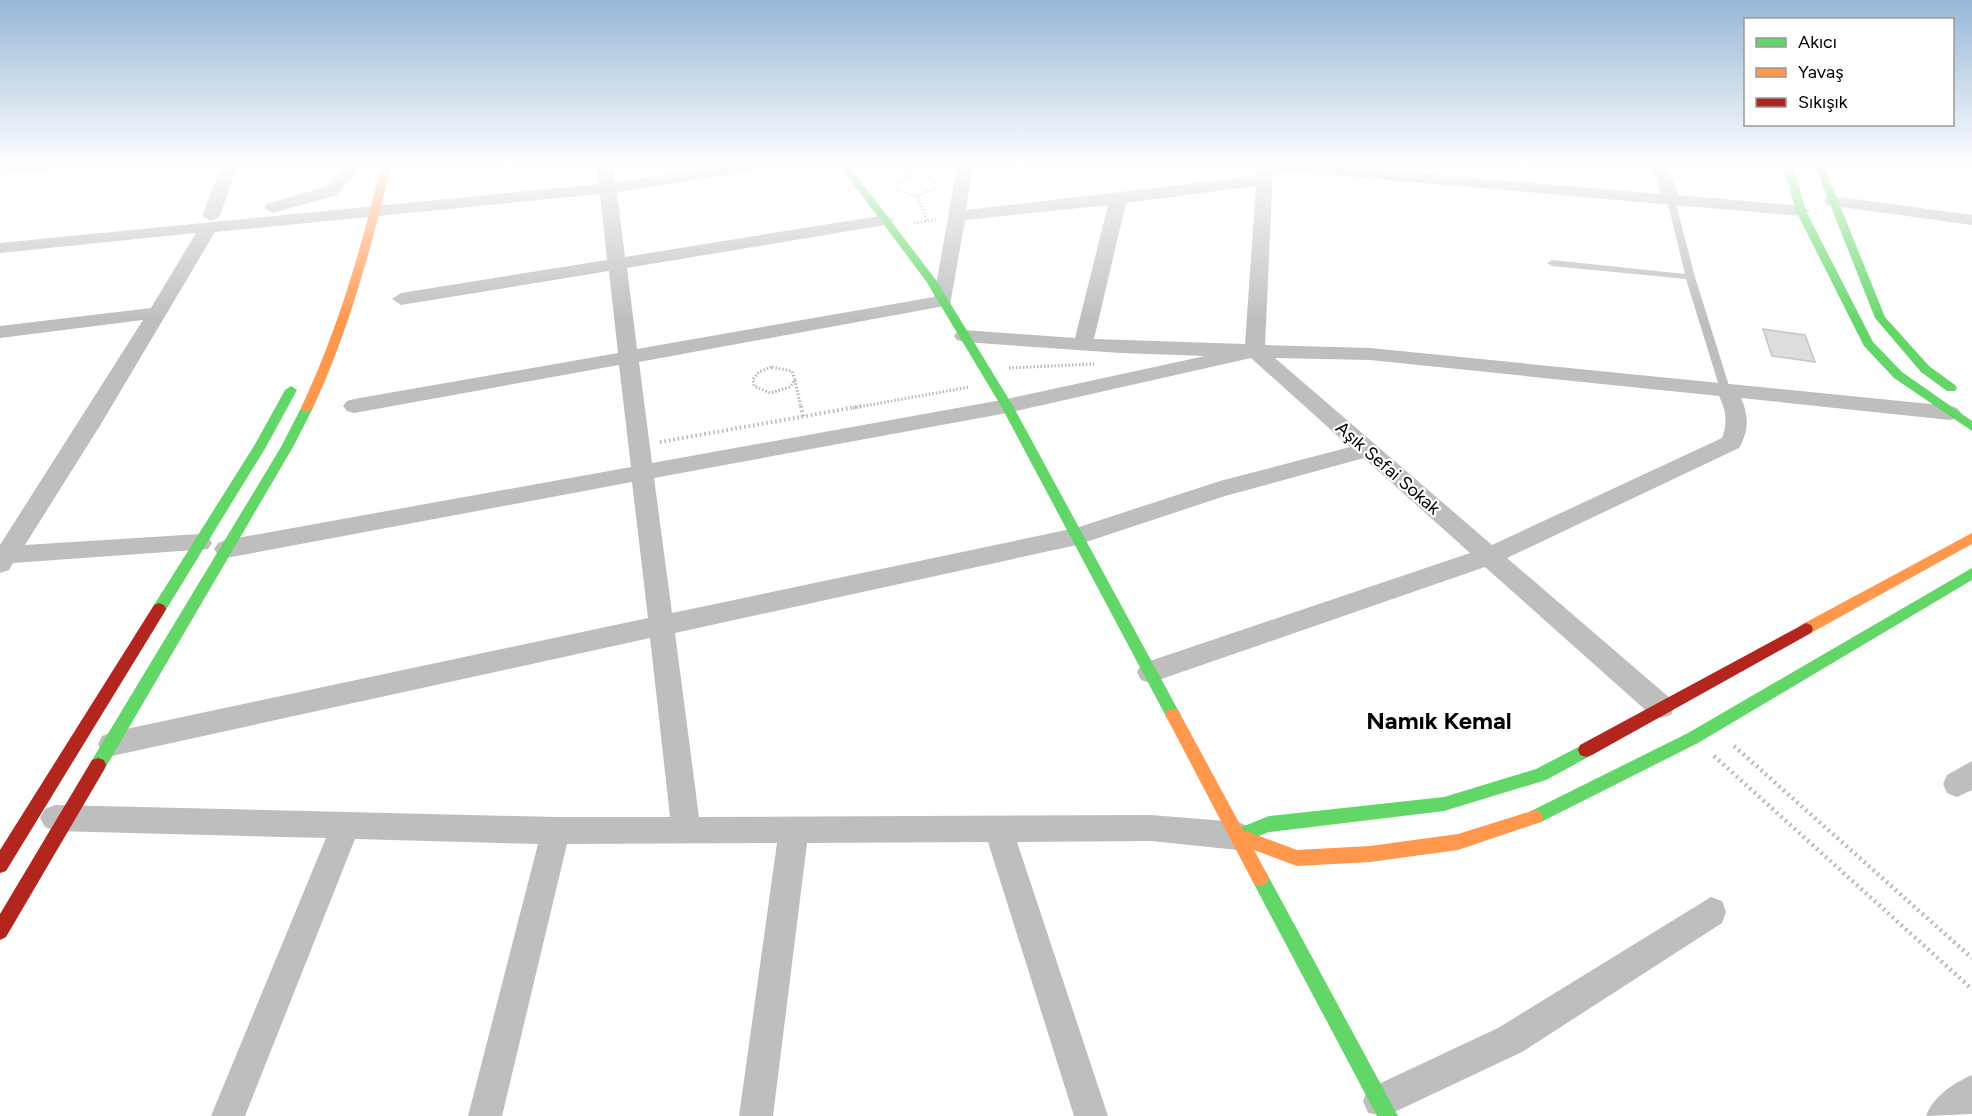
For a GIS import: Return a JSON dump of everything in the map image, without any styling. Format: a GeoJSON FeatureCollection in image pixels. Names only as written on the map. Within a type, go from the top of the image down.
{"type":"FeatureCollection","features":[{"type":"Feature","properties":{"kind":"street"},"geometry":{"type":"LineString","coordinates":[[2,558],[90,424],[211,218]]}},
{"type":"Feature","properties":{"kind":"street"},"geometry":{"type":"LineString","coordinates":[[0,248],[228,218]]}},
{"type":"Feature","properties":{"kind":"street"},"geometry":{"type":"LineString","coordinates":[[0,237],[273,218]]}},
{"type":"Feature","properties":{"kind":"street"},"geometry":{"type":"LineString","coordinates":[[0,931],[286,447],[323,375],[361,270],[375,218]]}},
{"type":"Feature","properties":{"kind":"street"},"geometry":{"type":"LineString","coordinates":[[612,218],[686,828]]}},
{"type":"Feature","properties":{"kind":"street"},"geometry":{"type":"LineString","coordinates":[[884,218],[943,301],[1007,406],[1384,1108],[1510,1040],[1711,912]]}},
{"type":"Feature","properties":{"kind":"street"},"geometry":{"type":"LineString","coordinates":[[943,301],[957,218]]}},
{"type":"Feature","properties":{"kind":"street"},"geometry":{"type":"LineString","coordinates":[[1083,344],[1113,218]]}},
{"type":"Feature","properties":{"kind":"street"},"geometry":{"type":"LineString","coordinates":[[1255,351],[1265,218]]}},
{"type":"Feature","properties":{"kind":"street"},"geometry":{"type":"LineString","coordinates":[[1804,218],[1834,281],[1868,344],[1898,375],[1972,427]]}},
{"type":"Feature","properties":{"kind":"street"},"geometry":{"type":"LineString","coordinates":[[1840,218],[1880,318],[1925,369],[1962,395]]}},
{"type":"Feature","properties":{"kind":"street"},"geometry":{"type":"LineString","coordinates":[[401,299],[888,224]]}},
{"type":"Feature","properties":{"kind":"street"},"geometry":{"type":"LineString","coordinates":[[354,406],[943,301]]}},
{"type":"Feature","properties":{"kind":"street"},"geometry":{"type":"LineString","coordinates":[[0,332],[155,313]]}},
{"type":"Feature","properties":{"kind":"street"},"geometry":{"type":"LineString","coordinates":[[964,336],[1083,344],[1370,354],[1950,413]]}},
{"type":"Feature","properties":{"kind":"street"},"geometry":{"type":"LineString","coordinates":[[226,549],[1007,406],[1255,351]]}},
{"type":"Feature","properties":{"kind":"street","name":"Aşık Sefai Sokak"},"geometry":{"type":"LineString","coordinates":[[1255,351],[1661,707]]}},
{"type":"Feature","properties":{"kind":"street"},"geometry":{"type":"LineString","coordinates":[[0,865],[260,447],[297,377]]}},
{"type":"Feature","properties":{"kind":"street"},"geometry":{"type":"LineString","coordinates":[[1150,672],[1489,556],[1731,443],[1737,422],[1732,400],[1725,389]]}},
{"type":"Feature","properties":{"kind":"street"},"geometry":{"type":"LineString","coordinates":[[111,744],[1077,536],[1220,489],[1366,450]]}},
{"type":"Feature","properties":{"kind":"street"},"geometry":{"type":"LineString","coordinates":[[1238,836],[1269,824],[1444,804],[1540,775],[1972,538]]}},
{"type":"Feature","properties":{"kind":"street"},"geometry":{"type":"LineString","coordinates":[[2,558],[200,543]]}},
{"type":"Feature","properties":{"kind":"street"},"geometry":{"type":"LineString","coordinates":[[29,819],[68,818],[556,831],[686,828],[1151,828],[1238,836],[1297,858],[1370,854],[1458,842],[1539,816],[1693,738],[1711,725],[1972,573]]}},
{"type":"Feature","properties":{"kind":"street"},"geometry":{"type":"LineString","coordinates":[[228,1116],[345,827]]}},
{"type":"Feature","properties":{"kind":"street"},"geometry":{"type":"LineString","coordinates":[[756,1116],[794,828]]}},
{"type":"Feature","properties":{"kind":"street"},"geometry":{"type":"LineString","coordinates":[[998,828],[1091,1116]]}},
{"type":"Feature","properties":{"kind":"street"},"geometry":{"type":"LineString","coordinates":[[484,1116],[556,831]]}},
{"type":"Feature","properties":{"kind":"street"},"geometry":{"type":"LineString","coordinates":[[1943,1116],[1972,1092]]}},
{"type":"Feature","properties":{"kind":"lane"},"geometry":{"type":"LineString","coordinates":[[1675,218],[1690,277],[1725,389]]}},
{"type":"Feature","properties":{"kind":"lane"},"geometry":{"type":"LineString","coordinates":[[1552,263],[1690,277]]}},
{"type":"Feature","properties":{"kind":"path"},"geometry":{"type":"LineString","coordinates":[[888,224],[949,218]]}},
{"type":"Feature","properties":{"kind":"path"},"geometry":{"type":"LineString","coordinates":[[639,446],[803,417],[990,377],[1015,367],[1101,364]]}},
{"type":"Feature","properties":{"kind":"path"},"geometry":{"type":"LineString","coordinates":[[795,380],[784,391],[770,393],[758,390],[753,379],[765,369],[781,367],[792,371],[795,380],[803,417]]}},
{"type":"Feature","properties":{"kind":"path"},"geometry":{"type":"LineString","coordinates":[[1711,725],[1972,958]]}},
{"type":"Feature","properties":{"kind":"path"},"geometry":{"type":"LineString","coordinates":[[1693,738],[1972,989]]}},
{"type":"Feature","properties":{"kind":"building"},"geometry":{"type":"Polygon","coordinates":[[[1763,329],[1805,335],[1815,362],[1772,356],[1763,329]]]}},
{"type":"Feature","properties":{"kind":"traffic: fast"},"geometry":{"type":"LineString","coordinates":[[884,218],[931,280],[1007,406],[1173,715]]}},
{"type":"Feature","properties":{"kind":"traffic: fast"},"geometry":{"type":"LineString","coordinates":[[1805,218],[1868,344],[1898,375],[1972,427]]}},
{"type":"Feature","properties":{"kind":"traffic: fast"},"geometry":{"type":"LineString","coordinates":[[1840,218],[1880,318],[1925,369],[1951,388]]}},
{"type":"Feature","properties":{"kind":"traffic: fast"},"geometry":{"type":"LineString","coordinates":[[159,609],[260,447],[291,390]]}},
{"type":"Feature","properties":{"kind":"traffic: fast"},"geometry":{"type":"LineString","coordinates":[[98,765],[287,447],[307,408]]}},
{"type":"Feature","properties":{"kind":"traffic: fast"},"geometry":{"type":"LineString","coordinates":[[1535,817],[1693,738],[1972,573]]}},
{"type":"Feature","properties":{"kind":"traffic: fast"},"geometry":{"type":"LineString","coordinates":[[1238,836],[1269,824],[1444,804],[1540,775],[1586,750]]}},
{"type":"Feature","properties":{"kind":"traffic: fast"},"geometry":{"type":"LineString","coordinates":[[1260,878],[1388,1116]]}},
{"type":"Feature","properties":{"kind":"traffic: slow"},"geometry":{"type":"LineString","coordinates":[[307,408],[333,349],[373,218]]}},
{"type":"Feature","properties":{"kind":"traffic: slow"},"geometry":{"type":"LineString","coordinates":[[1806,629],[1972,538]]}},
{"type":"Feature","properties":{"kind":"traffic: slow"},"geometry":{"type":"LineString","coordinates":[[1173,715],[1260,878]]}},
{"type":"Feature","properties":{"kind":"traffic: slow"},"geometry":{"type":"LineString","coordinates":[[1238,836],[1297,858],[1370,854],[1458,842],[1535,817]]}},
{"type":"Feature","properties":{"kind":"traffic: jam"},"geometry":{"type":"LineString","coordinates":[[0,865],[159,609]]}},
{"type":"Feature","properties":{"kind":"traffic: jam"},"geometry":{"type":"LineString","coordinates":[[1586,750],[1806,629]]}},
{"type":"Feature","properties":{"kind":"traffic: jam"},"geometry":{"type":"LineString","coordinates":[[0,931],[98,765]]}},
{"type":"Feature","properties":{"kind":"district","name":"Namık Kemal"},"geometry":{"type":"Point","coordinates":[1439,720]}}]}
